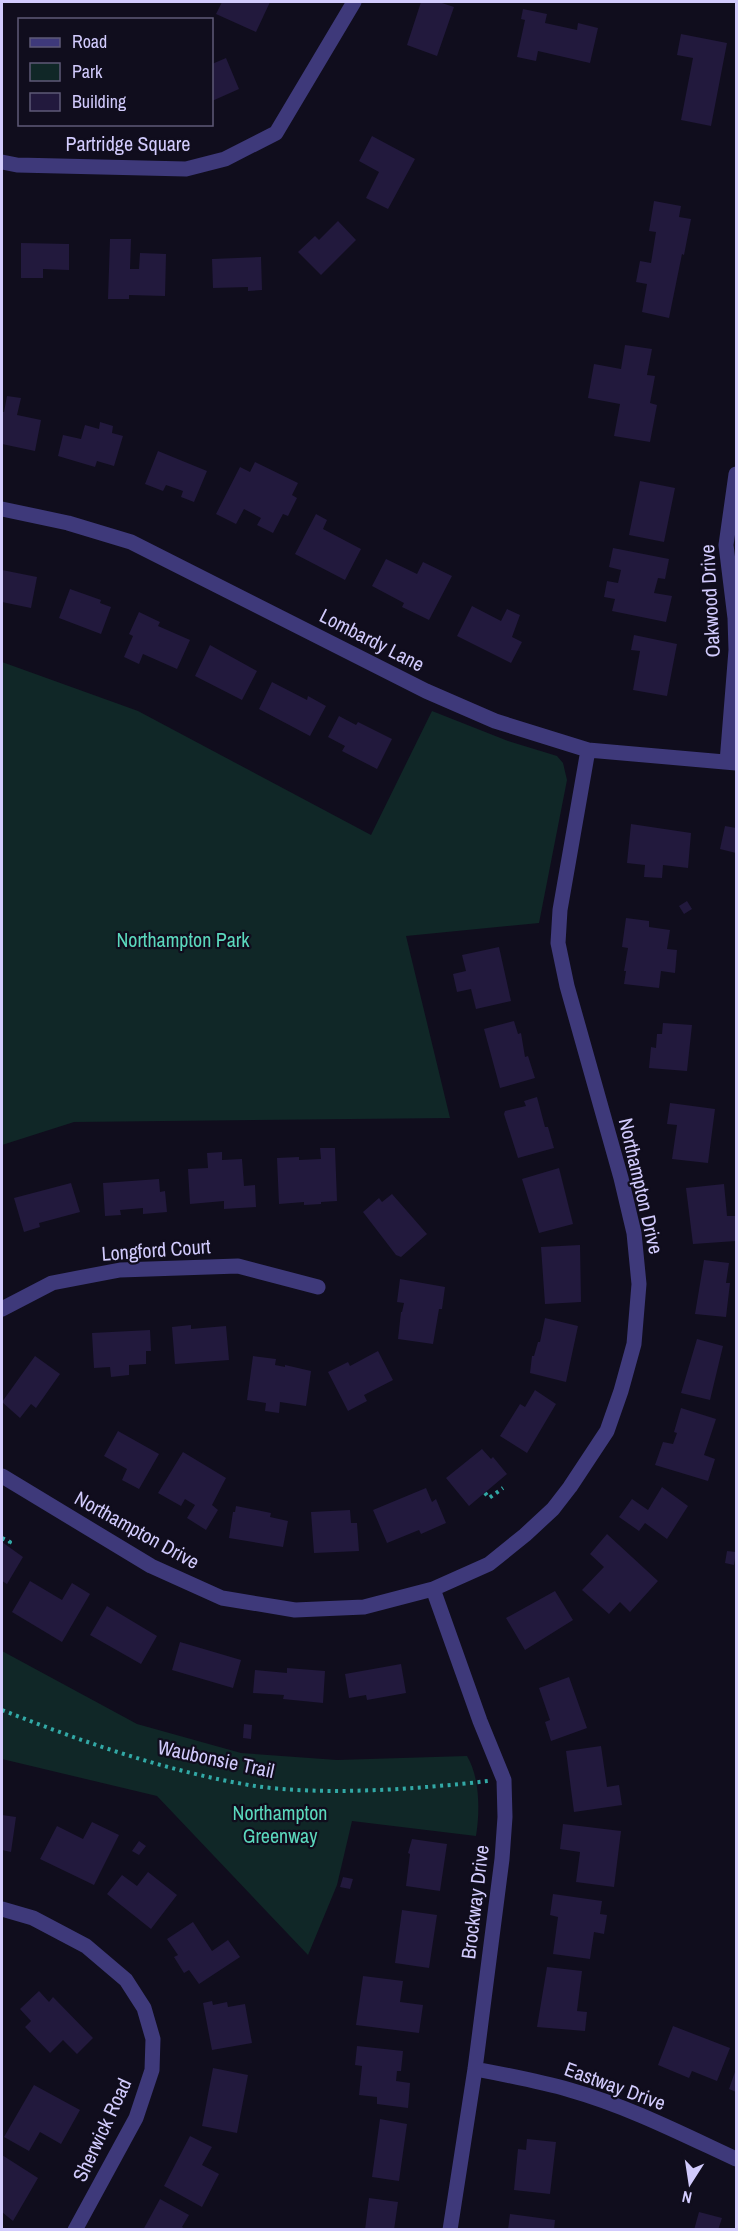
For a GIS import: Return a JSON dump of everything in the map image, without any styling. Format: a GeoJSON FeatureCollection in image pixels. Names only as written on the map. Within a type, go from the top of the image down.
{"type":"FeatureCollection","features":[{"type":"Feature","properties":{"kind":"street","name":"Partridge Square"},"geometry":{"type":"LineString","coordinates":[[2,162],[17,165],[186,169],[225,159],[276,133],[354,2]]}},
{"type":"Feature","properties":{"kind":"street","name":"Oakwood Drive"},"geometry":{"type":"LineString","coordinates":[[732,763],[736,650],[735,618],[726,545],[736,474]]}},
{"type":"Feature","properties":{"kind":"street","name":"Lombardy Lane"},"geometry":{"type":"LineString","coordinates":[[2,509],[69,523],[131,542],[426,691],[495,721],[588,750],[732,763]]}},
{"type":"Feature","properties":{"kind":"street","name":"Northampton Drive"},"geometry":{"type":"LineString","coordinates":[[2,1476],[151,1566],[222,1598],[295,1610],[364,1607],[433,1589],[489,1564],[531,1530],[570,1487],[607,1431],[621,1391],[634,1344],[639,1284],[634,1233],[621,1178],[567,986],[558,943],[560,910],[588,750]]}},
{"type":"Feature","properties":{"kind":"street","name":"Longford Court"},"geometry":{"type":"LineString","coordinates":[[2,1309],[52,1283],[120,1270],[238,1266],[318,1287]]}},
{"type":"Feature","properties":{"kind":"street","name":"Brockway Drive"},"geometry":{"type":"LineString","coordinates":[[433,1589],[480,1721],[504,1780],[505,1817],[502,1859],[475,2069],[450,2229]]}},
{"type":"Feature","properties":{"kind":"street","name":"Sherwick Road"},"geometry":{"type":"LineString","coordinates":[[2,1909],[33,1918],[86,1946],[126,1980],[144,2008],[153,2039],[152,2070],[136,2118],[75,2229]]}},
{"type":"Feature","properties":{"kind":"street","name":"Eastway Drive"},"geometry":{"type":"LineString","coordinates":[[475,2069],[572,2091],[648,2119],[736,2159]]}},
{"type":"Feature","properties":{"kind":"path"},"geometry":{"type":"LineString","coordinates":[[485,1493],[489,1498],[503,1488]]}},
{"type":"Feature","properties":{"kind":"path"},"geometry":{"type":"LineString","coordinates":[[2,1538],[10,1542],[8,1545]]}},
{"type":"Feature","properties":{"kind":"path","name":"Waubonsie Trail"},"geometry":{"type":"LineString","coordinates":[[2,1710],[56,1731],[136,1757],[256,1786],[337,1790],[435,1786],[504,1780]]}},
{"type":"Feature","properties":{"kind":"green space","name":"Northampton Park"},"geometry":{"type":"Polygon","coordinates":[[[2,662],[138,711],[371,835],[432,711],[508,741],[557,756],[563,763],[567,780],[539,923],[406,936],[450,1118],[74,1122],[2,1145],[2,662]]]}},
{"type":"Feature","properties":{"kind":"green space","name":"Northampton Greenway"},"geometry":{"type":"Polygon","coordinates":[[[2,1651],[137,1724],[241,1753],[337,1760],[467,1756],[477,1785],[476,1836],[352,1821],[337,1885],[308,1955],[157,1796],[2,1759],[2,1651]]]}},
{"type":"Feature","properties":{"kind":"building"},"geometry":{"type":"Polygon","coordinates":[[[222,2],[270,2],[256,32],[216,14],[222,2]]]}},
{"type":"Feature","properties":{"kind":"building"},"geometry":{"type":"Polygon","coordinates":[[[421,2],[439,2],[454,7],[437,56],[407,45],[421,2]]]}},
{"type":"Feature","properties":{"kind":"building"},"geometry":{"type":"Polygon","coordinates":[[[523,9],[547,14],[545,23],[577,30],[578,23],[598,28],[590,63],[538,51],[536,61],[517,57],[525,20],[521,19],[523,9]]]}},
{"type":"Feature","properties":{"kind":"building"},"geometry":{"type":"Polygon","coordinates":[[[681,34],[727,43],[711,126],[681,120],[693,58],[677,55],[681,34]]]}},
{"type":"Feature","properties":{"kind":"building"},"geometry":{"type":"Polygon","coordinates":[[[226,58],[239,89],[213,101],[213,64],[226,58]]]}},
{"type":"Feature","properties":{"kind":"building"},"geometry":{"type":"Polygon","coordinates":[[[372,136],[415,159],[388,209],[366,198],[379,172],[359,161],[372,136]]]}},
{"type":"Feature","properties":{"kind":"building"},"geometry":{"type":"Polygon","coordinates":[[[654,201],[681,206],[679,217],[691,219],[669,318],[642,312],[647,284],[636,282],[640,261],[651,263],[656,232],[649,231],[654,201]]]}},
{"type":"Feature","properties":{"kind":"building"},"geometry":{"type":"Polygon","coordinates":[[[338,221],[356,240],[321,275],[298,252],[315,236],[319,240],[338,221]]]}},
{"type":"Feature","properties":{"kind":"building"},"geometry":{"type":"Polygon","coordinates":[[[110,239],[131,239],[130,269],[139,269],[140,253],[166,254],[165,296],[129,295],[129,299],[108,299],[110,239]]]}},
{"type":"Feature","properties":{"kind":"building"},"geometry":{"type":"Polygon","coordinates":[[[21,243],[69,244],[69,270],[43,269],[43,278],[21,278],[21,243]]]}},
{"type":"Feature","properties":{"kind":"building"},"geometry":{"type":"Polygon","coordinates":[[[261,257],[262,290],[248,291],[248,287],[213,288],[212,259],[261,257]]]}},
{"type":"Feature","properties":{"kind":"building"},"geometry":{"type":"Polygon","coordinates":[[[625,345],[652,349],[647,375],[655,376],[650,403],[657,405],[650,442],[614,436],[620,404],[588,398],[594,364],[621,369],[625,345]]]}},
{"type":"Feature","properties":{"kind":"building"},"geometry":{"type":"Polygon","coordinates":[[[7,396],[21,398],[17,415],[41,420],[35,451],[2,444],[2,412],[4,412],[7,396]]]}},
{"type":"Feature","properties":{"kind":"building"},"geometry":{"type":"Polygon","coordinates":[[[100,422],[113,426],[112,433],[123,436],[114,466],[97,461],[95,467],[58,456],[63,435],[81,439],[85,425],[99,429],[100,422]]]}},
{"type":"Feature","properties":{"kind":"building"},"geometry":{"type":"Polygon","coordinates":[[[158,451],[207,471],[194,502],[181,497],[183,491],[166,485],[163,491],[145,484],[158,451]]]}},
{"type":"Feature","properties":{"kind":"building"},"geometry":{"type":"Polygon","coordinates":[[[255,462],[298,483],[292,495],[297,498],[288,516],[283,514],[273,533],[257,525],[261,518],[244,509],[236,524],[216,514],[240,467],[250,472],[255,462]]]}},
{"type":"Feature","properties":{"kind":"building"},"geometry":{"type":"Polygon","coordinates":[[[640,481],[675,488],[664,542],[629,535],[640,481]]]}},
{"type":"Feature","properties":{"kind":"building"},"geometry":{"type":"Polygon","coordinates":[[[316,514],[327,520],[323,529],[361,549],[345,580],[295,554],[316,514]]]}},
{"type":"Feature","properties":{"kind":"building"},"geometry":{"type":"Polygon","coordinates":[[[613,548],[669,559],[665,579],[658,578],[654,593],[672,596],[666,622],[612,611],[615,599],[604,597],[607,581],[618,583],[621,570],[609,567],[613,548]]]}},
{"type":"Feature","properties":{"kind":"building"},"geometry":{"type":"Polygon","coordinates":[[[386,559],[417,574],[423,562],[452,576],[429,620],[402,607],[404,603],[372,586],[386,559]]]}},
{"type":"Feature","properties":{"kind":"building"},"geometry":{"type":"Polygon","coordinates":[[[2,570],[37,577],[31,608],[2,602],[2,570]]]}},
{"type":"Feature","properties":{"kind":"building"},"geometry":{"type":"Polygon","coordinates":[[[70,589],[101,600],[100,603],[111,607],[101,634],[59,618],[70,589]]]}},
{"type":"Feature","properties":{"kind":"building"},"geometry":{"type":"Polygon","coordinates":[[[472,606],[501,621],[507,609],[520,615],[512,637],[522,642],[511,663],[457,636],[472,606]]]}},
{"type":"Feature","properties":{"kind":"building"},"geometry":{"type":"Polygon","coordinates":[[[139,612],[160,622],[158,626],[190,640],[177,669],[143,654],[139,664],[124,657],[133,636],[129,634],[139,612]]]}},
{"type":"Feature","properties":{"kind":"building"},"geometry":{"type":"Polygon","coordinates":[[[634,635],[677,644],[667,696],[633,690],[640,651],[631,650],[634,635]]]}},
{"type":"Feature","properties":{"kind":"building"},"geometry":{"type":"Polygon","coordinates":[[[210,645],[257,671],[242,700],[195,676],[210,645]]]}},
{"type":"Feature","properties":{"kind":"building"},"geometry":{"type":"Polygon","coordinates":[[[272,682],[307,700],[308,696],[326,706],[310,736],[259,709],[272,682]]]}},
{"type":"Feature","properties":{"kind":"building"},"geometry":{"type":"Polygon","coordinates":[[[339,716],[356,725],[358,722],[392,739],[377,769],[342,751],[345,746],[328,737],[339,716]]]}},
{"type":"Feature","properties":{"kind":"building"},"geometry":{"type":"Polygon","coordinates":[[[631,824],[691,833],[688,868],[663,865],[662,878],[644,877],[645,865],[627,863],[631,824]]]}},
{"type":"Feature","properties":{"kind":"building"},"geometry":{"type":"Polygon","coordinates":[[[725,826],[736,828],[736,853],[720,849],[725,826]]]}},
{"type":"Feature","properties":{"kind":"building"},"geometry":{"type":"Polygon","coordinates":[[[687,901],[692,909],[684,914],[679,906],[687,901]]]}},
{"type":"Feature","properties":{"kind":"building"},"geometry":{"type":"Polygon","coordinates":[[[626,918],[649,921],[649,927],[670,930],[667,949],[677,950],[675,973],[661,971],[659,988],[624,984],[628,948],[622,947],[626,918]]]}},
{"type":"Feature","properties":{"kind":"building"},"geometry":{"type":"Polygon","coordinates":[[[499,947],[511,1001],[476,1009],[471,989],[457,992],[453,974],[466,971],[462,955],[499,947]]]}},
{"type":"Feature","properties":{"kind":"building"},"geometry":{"type":"Polygon","coordinates":[[[514,1021],[518,1034],[521,1033],[525,1057],[528,1056],[535,1078],[500,1088],[484,1029],[514,1021]]]}},
{"type":"Feature","properties":{"kind":"building"},"geometry":{"type":"Polygon","coordinates":[[[663,1023],[692,1025],[687,1071],[649,1068],[651,1047],[656,1048],[657,1034],[662,1034],[663,1023]]]}},
{"type":"Feature","properties":{"kind":"building"},"geometry":{"type":"Polygon","coordinates":[[[537,1097],[545,1127],[548,1127],[554,1148],[518,1158],[504,1114],[505,1111],[526,1106],[524,1101],[537,1097]]]}},
{"type":"Feature","properties":{"kind":"building"},"geometry":{"type":"Polygon","coordinates":[[[670,1103],[715,1109],[708,1163],[672,1159],[677,1125],[667,1124],[670,1103]]]}},
{"type":"Feature","properties":{"kind":"building"},"geometry":{"type":"Polygon","coordinates":[[[320,1148],[335,1148],[337,1201],[304,1205],[304,1202],[279,1204],[277,1158],[321,1159],[320,1148]]]}},
{"type":"Feature","properties":{"kind":"building"},"geometry":{"type":"Polygon","coordinates":[[[222,1152],[222,1160],[242,1159],[244,1186],[255,1185],[256,1207],[224,1209],[224,1201],[190,1204],[188,1169],[208,1168],[207,1153],[222,1152]]]}},
{"type":"Feature","properties":{"kind":"building"},"geometry":{"type":"Polygon","coordinates":[[[559,1168],[573,1224],[539,1233],[522,1179],[559,1168]]]}},
{"type":"Feature","properties":{"kind":"building"},"geometry":{"type":"Polygon","coordinates":[[[159,1179],[160,1192],[165,1191],[167,1212],[143,1214],[143,1208],[120,1210],[121,1215],[105,1216],[103,1183],[159,1179]]]}},
{"type":"Feature","properties":{"kind":"building"},"geometry":{"type":"Polygon","coordinates":[[[71,1183],[80,1212],[39,1223],[40,1227],[24,1232],[14,1198],[71,1183]]]}},
{"type":"Feature","properties":{"kind":"building"},"geometry":{"type":"Polygon","coordinates":[[[724,1184],[727,1216],[736,1216],[736,1241],[693,1244],[686,1188],[724,1184]]]}},
{"type":"Feature","properties":{"kind":"building"},"geometry":{"type":"Polygon","coordinates":[[[392,1194],[427,1234],[401,1257],[396,1255],[363,1212],[379,1198],[382,1202],[392,1194]]]}},
{"type":"Feature","properties":{"kind":"building"},"geometry":{"type":"Polygon","coordinates":[[[580,1245],[581,1302],[545,1304],[541,1247],[580,1245]]]}},
{"type":"Feature","properties":{"kind":"building"},"geometry":{"type":"Polygon","coordinates":[[[704,1260],[729,1263],[726,1283],[730,1283],[726,1317],[695,1314],[704,1260]]]}},
{"type":"Feature","properties":{"kind":"building"},"geometry":{"type":"Polygon","coordinates":[[[400,1279],[445,1287],[433,1344],[398,1339],[404,1303],[397,1302],[400,1279]]]}},
{"type":"Feature","properties":{"kind":"building"},"geometry":{"type":"Polygon","coordinates":[[[545,1318],[578,1326],[566,1382],[530,1373],[532,1356],[540,1342],[545,1318]]]}},
{"type":"Feature","properties":{"kind":"building"},"geometry":{"type":"Polygon","coordinates":[[[191,1325],[191,1329],[226,1326],[229,1360],[175,1364],[172,1327],[191,1325]]]}},
{"type":"Feature","properties":{"kind":"building"},"geometry":{"type":"Polygon","coordinates":[[[150,1330],[151,1351],[146,1351],[146,1364],[129,1365],[129,1375],[111,1377],[110,1367],[94,1368],[92,1333],[150,1330]]]}},
{"type":"Feature","properties":{"kind":"building"},"geometry":{"type":"Polygon","coordinates":[[[697,1339],[723,1346],[710,1400],[681,1393],[697,1339]]]}},
{"type":"Feature","properties":{"kind":"building"},"geometry":{"type":"Polygon","coordinates":[[[378,1351],[393,1380],[364,1395],[367,1401],[348,1411],[328,1372],[348,1362],[350,1366],[378,1351]]]}},
{"type":"Feature","properties":{"kind":"building"},"geometry":{"type":"Polygon","coordinates":[[[35,1356],[60,1374],[36,1408],[31,1404],[20,1418],[2,1402],[35,1356]]]}},
{"type":"Feature","properties":{"kind":"building"},"geometry":{"type":"Polygon","coordinates":[[[253,1356],[276,1359],[275,1365],[311,1371],[306,1406],[280,1402],[279,1413],[265,1411],[266,1403],[247,1400],[253,1356]]]}},
{"type":"Feature","properties":{"kind":"building"},"geometry":{"type":"Polygon","coordinates":[[[535,1390],[556,1404],[527,1453],[500,1436],[520,1404],[525,1407],[535,1390]]]}},
{"type":"Feature","properties":{"kind":"building"},"geometry":{"type":"Polygon","coordinates":[[[681,1408],[716,1419],[704,1455],[715,1459],[708,1481],[655,1465],[663,1442],[673,1444],[681,1408]]]}},
{"type":"Feature","properties":{"kind":"building"},"geometry":{"type":"Polygon","coordinates":[[[118,1431],[159,1454],[139,1489],[122,1480],[127,1469],[104,1456],[118,1431]]]}},
{"type":"Feature","properties":{"kind":"building"},"geometry":{"type":"Polygon","coordinates":[[[482,1449],[491,1459],[493,1457],[507,1474],[469,1506],[446,1478],[482,1449]]]}},
{"type":"Feature","properties":{"kind":"building"},"geometry":{"type":"Polygon","coordinates":[[[183,1452],[226,1478],[212,1505],[218,1510],[206,1530],[187,1518],[195,1505],[185,1499],[181,1506],[158,1493],[183,1452]]]}},
{"type":"Feature","properties":{"kind":"building"},"geometry":{"type":"Polygon","coordinates":[[[662,1487],[688,1506],[667,1539],[645,1523],[639,1531],[619,1517],[632,1499],[648,1510],[662,1487]]]}},
{"type":"Feature","properties":{"kind":"building"},"geometry":{"type":"Polygon","coordinates":[[[426,1488],[432,1502],[436,1499],[446,1523],[421,1534],[419,1530],[387,1543],[373,1510],[426,1488]]]}},
{"type":"Feature","properties":{"kind":"building"},"geometry":{"type":"Polygon","coordinates":[[[236,1506],[271,1513],[270,1517],[288,1521],[283,1547],[229,1538],[236,1506]]]}},
{"type":"Feature","properties":{"kind":"building"},"geometry":{"type":"Polygon","coordinates":[[[350,1510],[351,1523],[357,1523],[359,1551],[314,1553],[311,1512],[350,1510]]]}},
{"type":"Feature","properties":{"kind":"building"},"geometry":{"type":"Polygon","coordinates":[[[607,1534],[658,1581],[630,1612],[620,1602],[609,1614],[582,1590],[604,1567],[590,1554],[607,1534]]]}},
{"type":"Feature","properties":{"kind":"building"},"geometry":{"type":"Polygon","coordinates":[[[2,1542],[23,1557],[7,1584],[2,1581],[2,1542]]]}},
{"type":"Feature","properties":{"kind":"building"},"geometry":{"type":"Polygon","coordinates":[[[727,1551],[736,1552],[734,1565],[725,1563],[727,1551]]]}},
{"type":"Feature","properties":{"kind":"building"},"geometry":{"type":"Polygon","coordinates":[[[30,1581],[62,1600],[72,1583],[90,1594],[62,1642],[12,1612],[30,1581]]]}},
{"type":"Feature","properties":{"kind":"building"},"geometry":{"type":"Polygon","coordinates":[[[555,1591],[573,1620],[525,1650],[506,1618],[555,1591]]]}},
{"type":"Feature","properties":{"kind":"building"},"geometry":{"type":"Polygon","coordinates":[[[107,1606],[157,1636],[141,1664],[90,1635],[107,1606]]]}},
{"type":"Feature","properties":{"kind":"building"},"geometry":{"type":"Polygon","coordinates":[[[180,1642],[241,1660],[233,1688],[172,1670],[180,1642]]]}},
{"type":"Feature","properties":{"kind":"building"},"geometry":{"type":"Polygon","coordinates":[[[401,1664],[406,1693],[367,1700],[366,1695],[349,1698],[345,1674],[401,1664]]]}},
{"type":"Feature","properties":{"kind":"building"},"geometry":{"type":"Polygon","coordinates":[[[287,1668],[325,1671],[323,1703],[283,1699],[284,1695],[253,1693],[255,1670],[287,1673],[287,1668]]]}},
{"type":"Feature","properties":{"kind":"building"},"geometry":{"type":"Polygon","coordinates":[[[569,1677],[587,1728],[551,1741],[545,1722],[550,1720],[539,1688],[569,1677]]]}},
{"type":"Feature","properties":{"kind":"building"},"geometry":{"type":"Polygon","coordinates":[[[244,1724],[252,1725],[251,1739],[243,1738],[244,1724]]]}},
{"type":"Feature","properties":{"kind":"building"},"geometry":{"type":"Polygon","coordinates":[[[601,1746],[607,1787],[619,1785],[622,1805],[574,1812],[566,1751],[601,1746]]]}},
{"type":"Feature","properties":{"kind":"building"},"geometry":{"type":"Polygon","coordinates":[[[2,1815],[16,1817],[11,1852],[2,1850],[2,1815]]]}},
{"type":"Feature","properties":{"kind":"building"},"geometry":{"type":"Polygon","coordinates":[[[92,1822],[119,1835],[94,1885],[40,1859],[57,1826],[83,1839],[92,1822]]]}},
{"type":"Feature","properties":{"kind":"building"},"geometry":{"type":"Polygon","coordinates":[[[563,1824],[621,1831],[614,1887],[576,1882],[580,1852],[560,1849],[563,1824]]]}},
{"type":"Feature","properties":{"kind":"building"},"geometry":{"type":"Polygon","coordinates":[[[412,1839],[447,1844],[440,1891],[406,1886],[410,1854],[408,1853],[412,1839]]]}},
{"type":"Feature","properties":{"kind":"building"},"geometry":{"type":"Polygon","coordinates":[[[139,1841],[146,1846],[139,1855],[132,1851],[139,1841]]]}},
{"type":"Feature","properties":{"kind":"building"},"geometry":{"type":"Polygon","coordinates":[[[148,1872],[177,1895],[151,1929],[107,1894],[122,1875],[137,1886],[148,1872]]]}},
{"type":"Feature","properties":{"kind":"building"},"geometry":{"type":"Polygon","coordinates":[[[343,1877],[353,1879],[350,1889],[340,1887],[343,1877]]]}},
{"type":"Feature","properties":{"kind":"building"},"geometry":{"type":"Polygon","coordinates":[[[553,1894],[602,1901],[600,1914],[607,1915],[604,1934],[594,1932],[590,1959],[553,1954],[558,1917],[550,1915],[553,1894]]]}},
{"type":"Feature","properties":{"kind":"building"},"geometry":{"type":"Polygon","coordinates":[[[402,1910],[437,1915],[429,1968],[395,1963],[402,1910]]]}},
{"type":"Feature","properties":{"kind":"building"},"geometry":{"type":"Polygon","coordinates":[[[193,1922],[212,1951],[228,1940],[240,1957],[199,1984],[189,1970],[184,1973],[174,1957],[178,1955],[167,1939],[193,1922]]]}},
{"type":"Feature","properties":{"kind":"building"},"geometry":{"type":"Polygon","coordinates":[[[547,1967],[582,1971],[577,2011],[587,2012],[585,2031],[537,2027],[547,1967]]]}},
{"type":"Feature","properties":{"kind":"building"},"geometry":{"type":"Polygon","coordinates":[[[363,1976],[403,1981],[400,2002],[423,2005],[419,2033],[356,2025],[363,1976]]]}},
{"type":"Feature","properties":{"kind":"building"},"geometry":{"type":"Polygon","coordinates":[[[39,1991],[49,2002],[53,1997],[93,2038],[77,2054],[63,2040],[50,2053],[25,2027],[31,2021],[20,2009],[39,1991]]]}},
{"type":"Feature","properties":{"kind":"building"},"geometry":{"type":"Polygon","coordinates":[[[212,2001],[213,2005],[227,2002],[228,2007],[245,2004],[252,2043],[212,2050],[203,2003],[212,2001]]]}},
{"type":"Feature","properties":{"kind":"building"},"geometry":{"type":"Polygon","coordinates":[[[673,2026],[730,2048],[717,2081],[692,2071],[689,2078],[658,2065],[673,2026]]]}},
{"type":"Feature","properties":{"kind":"building"},"geometry":{"type":"Polygon","coordinates":[[[357,2046],[403,2051],[401,2071],[397,2071],[396,2081],[410,2083],[408,2108],[377,2104],[377,2097],[359,2095],[362,2066],[355,2065],[357,2046]]]}},
{"type":"Feature","properties":{"kind":"building"},"geometry":{"type":"Polygon","coordinates":[[[213,2068],[248,2075],[237,2133],[202,2126],[213,2068]]]}},
{"type":"Feature","properties":{"kind":"building"},"geometry":{"type":"Polygon","coordinates":[[[736,2069],[736,2092],[729,2089],[736,2069]]]}},
{"type":"Feature","properties":{"kind":"building"},"geometry":{"type":"Polygon","coordinates":[[[34,2085],[80,2110],[61,2144],[40,2132],[29,2151],[4,2137],[34,2085]]]}},
{"type":"Feature","properties":{"kind":"building"},"geometry":{"type":"Polygon","coordinates":[[[380,2119],[407,2124],[399,2181],[372,2177],[380,2119]]]}},
{"type":"Feature","properties":{"kind":"building"},"geometry":{"type":"Polygon","coordinates":[[[190,2136],[212,2147],[202,2165],[219,2174],[202,2207],[164,2186],[190,2136]]]}},
{"type":"Feature","properties":{"kind":"building"},"geometry":{"type":"Polygon","coordinates":[[[527,2139],[556,2142],[550,2194],[514,2190],[518,2149],[526,2150],[527,2139]]]}},
{"type":"Feature","properties":{"kind":"building"},"geometry":{"type":"Polygon","coordinates":[[[2,2155],[38,2178],[13,2221],[2,2212],[2,2155]]]}},
{"type":"Feature","properties":{"kind":"building"},"geometry":{"type":"Polygon","coordinates":[[[369,2198],[398,2202],[394,2230],[365,2230],[369,2198]]]}},
{"type":"Feature","properties":{"kind":"building"},"geometry":{"type":"Polygon","coordinates":[[[160,2199],[189,2215],[182,2227],[187,2230],[143,2230],[160,2199]]]}},
{"type":"Feature","properties":{"kind":"building"},"geometry":{"type":"Polygon","coordinates":[[[699,2212],[722,2218],[718,2230],[694,2230],[699,2212]]]}},
{"type":"Feature","properties":{"kind":"building"},"geometry":{"type":"Polygon","coordinates":[[[510,2214],[555,2220],[554,2230],[508,2230],[510,2214]]]}}]}
